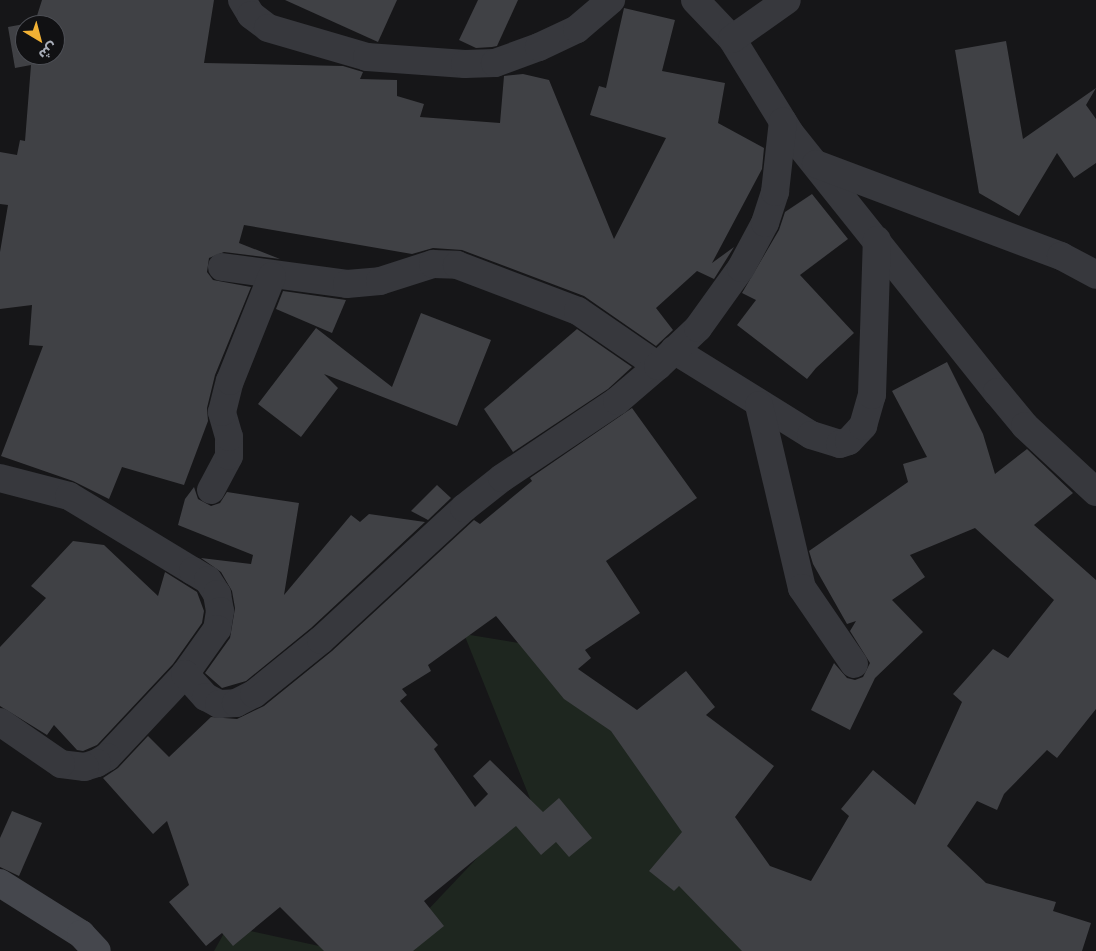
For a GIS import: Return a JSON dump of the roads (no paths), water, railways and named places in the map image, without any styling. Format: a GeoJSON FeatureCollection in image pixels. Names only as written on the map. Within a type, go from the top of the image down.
{"type":"FeatureCollection","features":[{"type":"Feature","properties":{"kind":"main road"},"geometry":{"type":"LineString","coordinates":[[0,883],[81,934],[97,951]]}},
{"type":"Feature","properties":{"kind":"street"},"geometry":{"type":"LineString","coordinates":[[242,0],[251,15],[268,28],[367,57],[465,64],[495,62],[539,47],[577,29],[611,0]]}},
{"type":"Feature","properties":{"kind":"street"},"geometry":{"type":"LineString","coordinates":[[696,0],[732,39],[784,121],[816,164],[1025,426],[1096,492]]}},
{"type":"Feature","properties":{"kind":"street"},"geometry":{"type":"LineString","coordinates":[[732,39],[787,0]]}},
{"type":"Feature","properties":{"kind":"street"},"geometry":{"type":"LineString","coordinates":[[185,674],[206,697],[220,704],[236,703],[254,694],[321,640],[464,508],[617,401],[666,358],[698,328],[741,268],[765,222],[775,192],[784,121]]}},
{"type":"Feature","properties":{"kind":"street"},"geometry":{"type":"LineString","coordinates":[[816,164],[1053,252],[1096,274]]}},
{"type":"Feature","properties":{"kind":"street"},"geometry":{"type":"LineString","coordinates":[[222,268],[272,276],[347,284],[380,281],[433,264],[457,265],[578,311],[818,438],[840,444],[856,436],[863,426],[872,395],[877,240]]}},
{"type":"Feature","properties":{"kind":"street"},"geometry":{"type":"LineString","coordinates":[[211,490],[229,456],[229,437],[222,412],[230,381],[272,276]]}},
{"type":"Feature","properties":{"kind":"street"},"geometry":{"type":"LineString","coordinates":[[759,406],[802,588],[854,664]]}},
{"type":"Feature","properties":{"kind":"street"},"geometry":{"type":"LineString","coordinates":[[0,478],[69,496],[208,580],[217,594],[220,612],[217,629],[185,674],[107,757],[85,767],[61,764],[0,722]]}}]}
